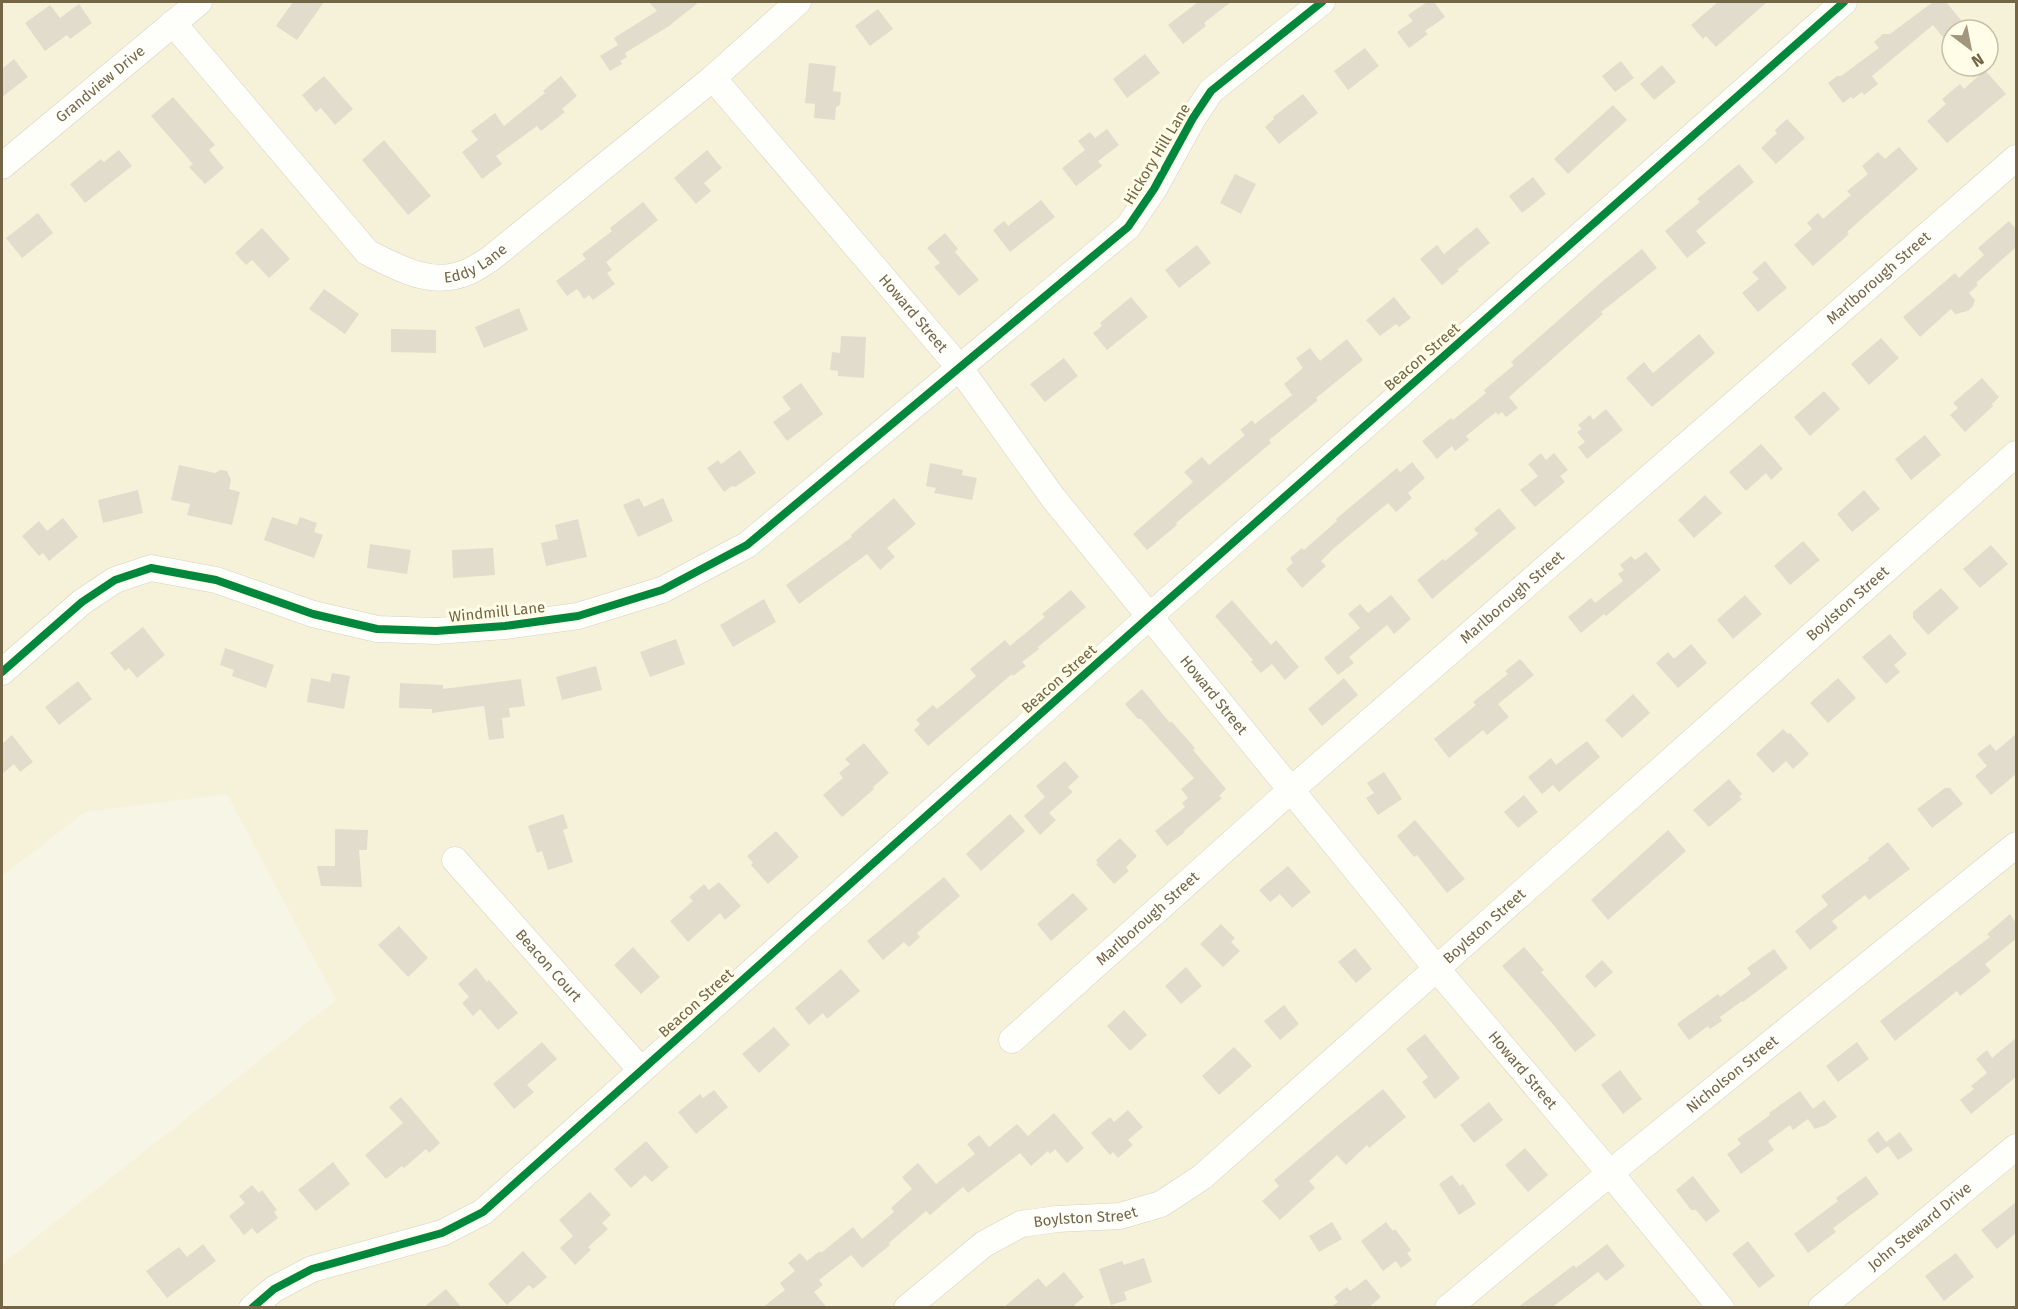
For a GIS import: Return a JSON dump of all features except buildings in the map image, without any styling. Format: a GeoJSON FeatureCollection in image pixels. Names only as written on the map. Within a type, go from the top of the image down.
{"type":"FeatureCollection","features":[{"type":"Feature","properties":{"kind":"street","name":"Grandview Drive"},"geometry":{"type":"LineString","coordinates":[[2,166],[199,2]]}},
{"type":"Feature","properties":{"kind":"street","name":"Eddy Lane"},"geometry":{"type":"LineString","coordinates":[[173,23],[367,252],[402,270],[437,278],[464,274],[490,259],[712,78],[798,2]]}},
{"type":"Feature","properties":{"kind":"street","name":"Hickory Hill Lane"},"geometry":{"type":"LineString","coordinates":[[959,367],[1128,227],[1155,189],[1193,117],[1211,91],[1322,2]]}},
{"type":"Feature","properties":{"kind":"street","name":"Beacon Street"},"geometry":{"type":"LineString","coordinates":[[252,1308],[274,1289],[312,1269],[442,1233],[483,1212],[1150,616],[1844,2]]}},
{"type":"Feature","properties":{"kind":"street","name":"Howard Street"},"geometry":{"type":"LineString","coordinates":[[712,78],[959,367],[1054,499],[1436,968],[1721,1308]]}},
{"type":"Feature","properties":{"kind":"street","name":"Marlborough Street"},"geometry":{"type":"LineString","coordinates":[[1012,1040],[1291,790],[2016,158]]}},
{"type":"Feature","properties":{"kind":"street","name":"Windmill Lane"},"geometry":{"type":"LineString","coordinates":[[2,672],[82,602],[115,580],[151,568],[216,580],[313,614],[377,629],[436,631],[578,616],[662,590],[747,545],[959,367]]}},
{"type":"Feature","properties":{"kind":"street","name":"Boylston Street"},"geometry":{"type":"LineString","coordinates":[[907,1308],[984,1244],[1021,1224],[1058,1219],[1120,1216],[1161,1204],[1202,1177],[2016,454]]}},
{"type":"Feature","properties":{"kind":"street","name":"Nicholson Street"},"geometry":{"type":"LineString","coordinates":[[1449,1308],[1610,1173],[2016,845]]}},
{"type":"Feature","properties":{"kind":"street","name":"Beacon Court"},"geometry":{"type":"LineString","coordinates":[[455,860],[641,1070]]}},
{"type":"Feature","properties":{"kind":"street","name":"John Steward Drive"},"geometry":{"type":"LineString","coordinates":[[1821,1308],[2016,1147]]}},
{"type":"Feature","properties":{"kind":"shaded area"},"geometry":{"type":"Polygon","coordinates":[[[2,2],[2016,2],[2016,1307],[2,1307],[2,1264],[336,1000],[227,794],[85,812],[2,876],[2,2]]]}},
{"type":"Feature","properties":{"kind":"cycle path"},"geometry":{"type":"LineString","coordinates":[[2,672],[82,602],[115,580],[151,568],[216,580],[313,614],[377,629],[436,631],[505,626],[578,616],[662,590],[747,545],[1128,227],[1154,189],[1193,118],[1211,91],[1322,2]]}},
{"type":"Feature","properties":{"kind":"cycle path"},"geometry":{"type":"LineString","coordinates":[[252,1308],[274,1289],[312,1269],[442,1233],[483,1212],[1150,616],[1844,2]]}}]}
